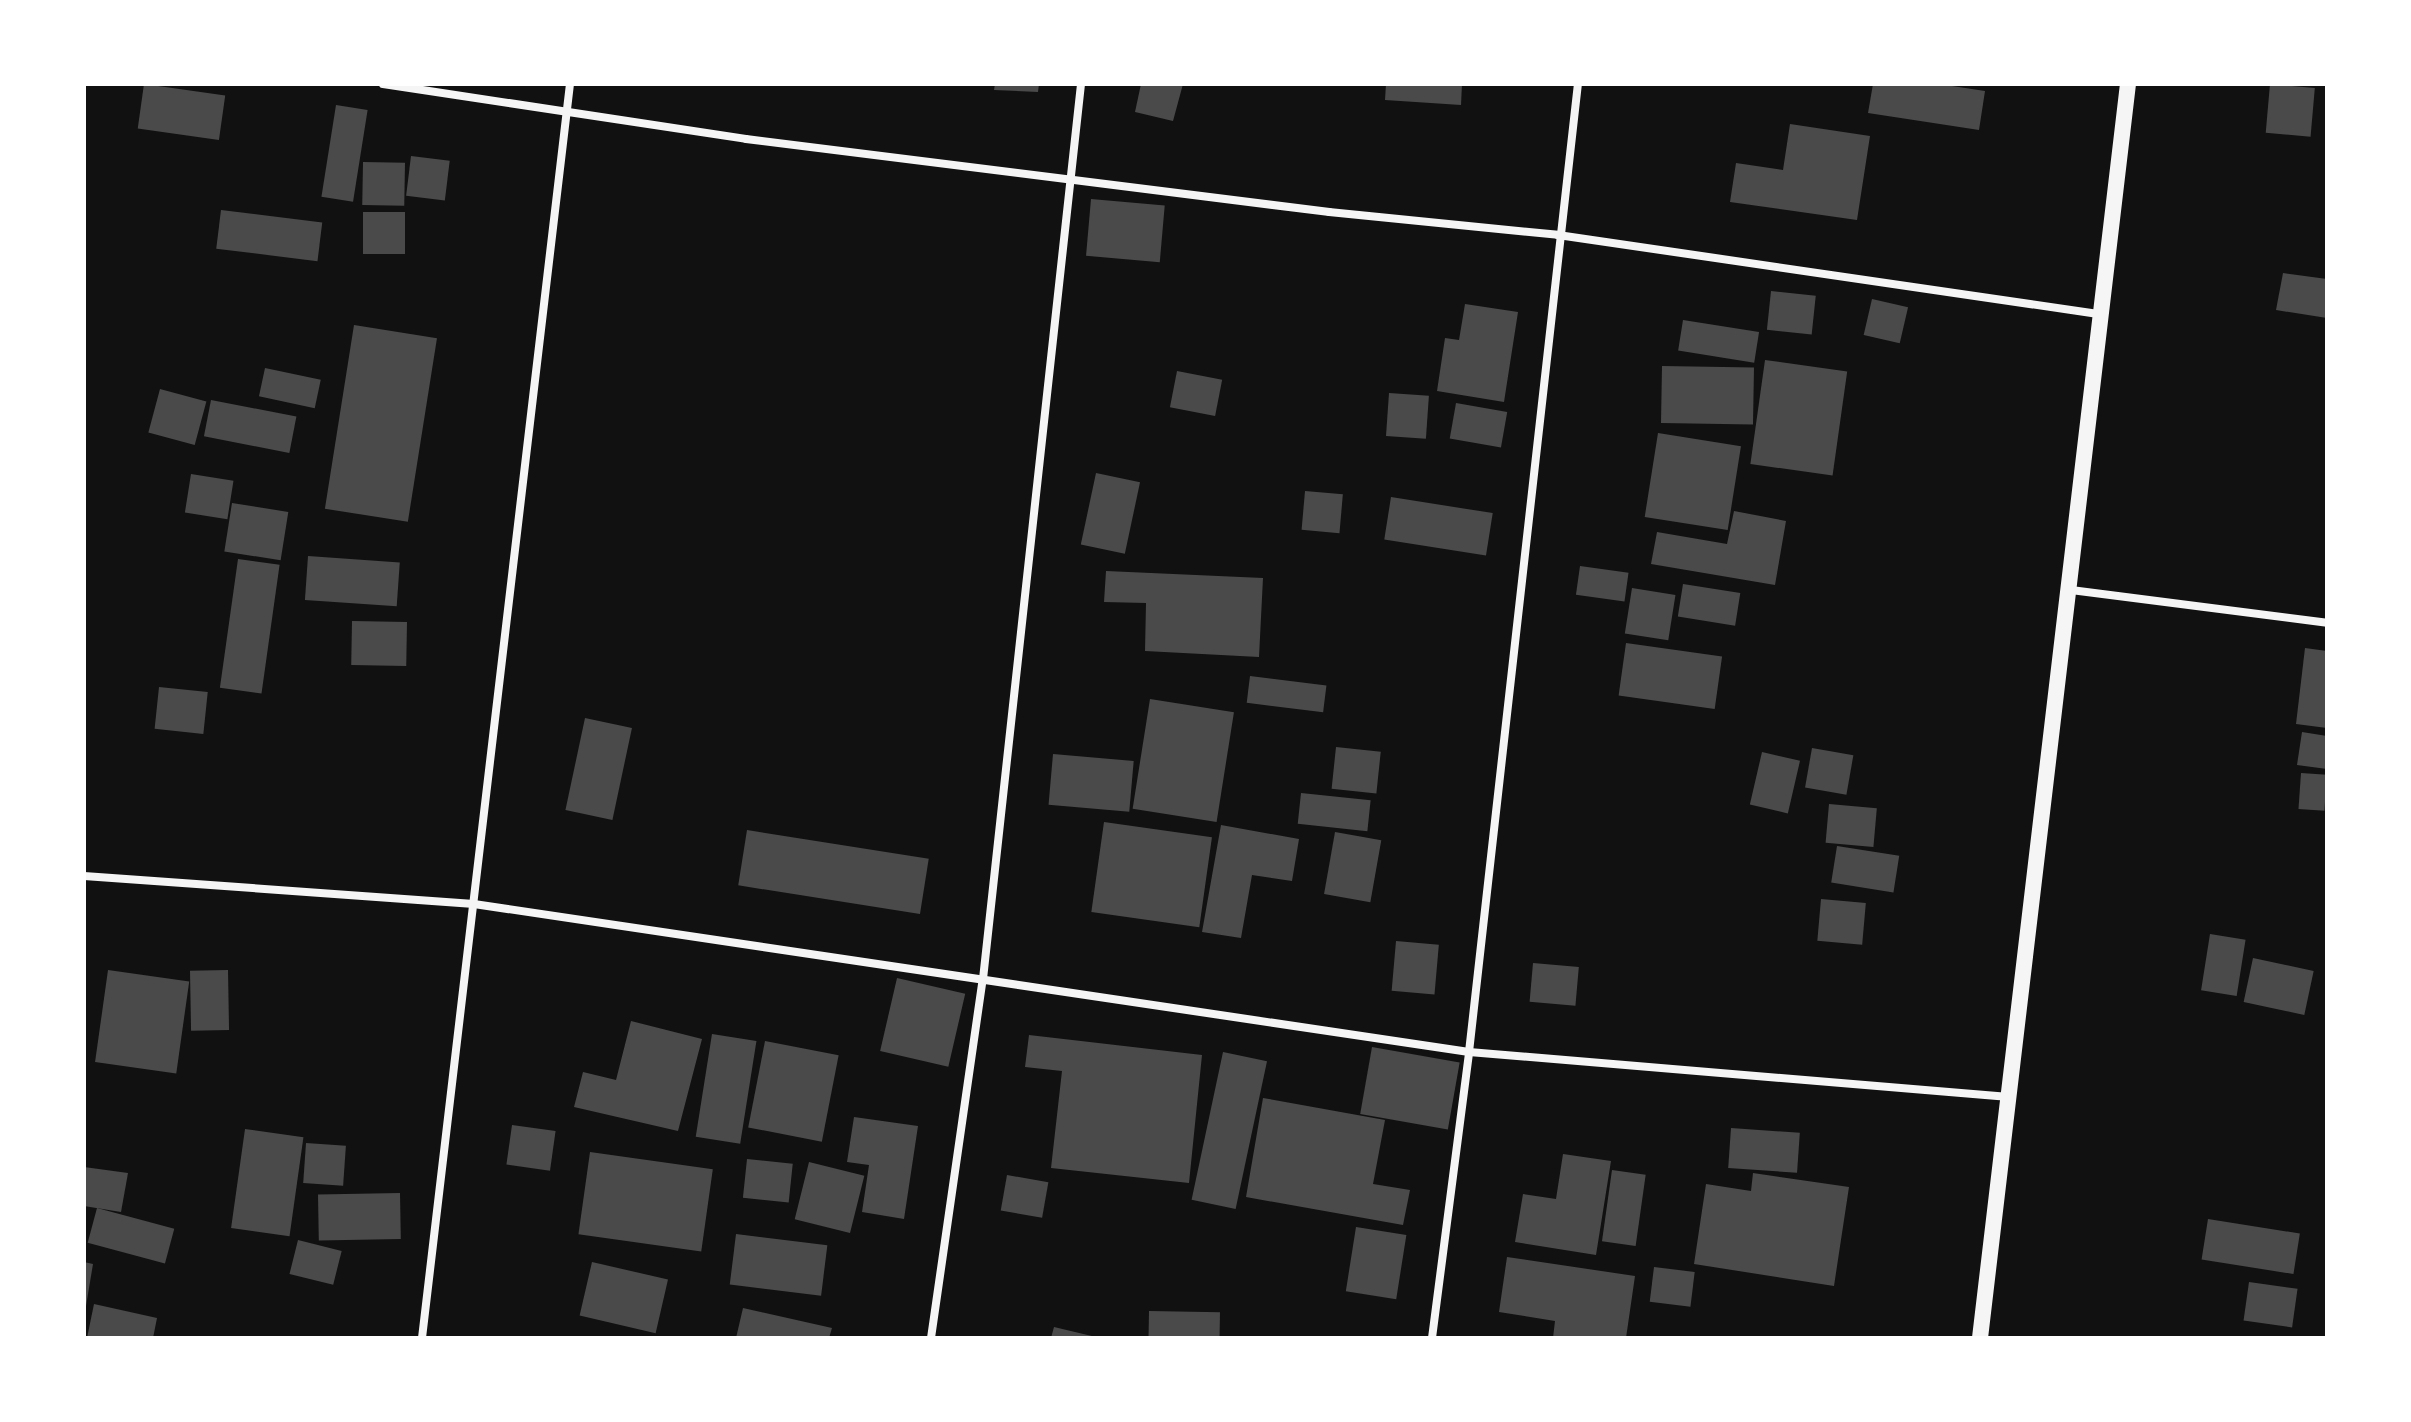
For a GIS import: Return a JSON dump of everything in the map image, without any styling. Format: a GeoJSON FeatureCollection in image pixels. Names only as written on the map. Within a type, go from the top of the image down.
{"type":"FeatureCollection","features":[{"type":"Feature","properties":{"kind":"main road"},"geometry":{"type":"LineString","coordinates":[[1980,1338],[2071,590],[2098,314],[2128,84]]}},
{"type":"Feature","properties":{"kind":"street"},"geometry":{"type":"LineString","coordinates":[[383,84],[746,139],[1070,176],[1329,212],[1558,235],[2098,314]]}},
{"type":"Feature","properties":{"kind":"street"},"geometry":{"type":"LineString","coordinates":[[422,1338],[570,84]]}},
{"type":"Feature","properties":{"kind":"street"},"geometry":{"type":"LineString","coordinates":[[931,1338],[983,979],[1081,84]]}},
{"type":"Feature","properties":{"kind":"street"},"geometry":{"type":"LineString","coordinates":[[1432,1338],[1469,1052],[1558,235],[1578,84]]}},
{"type":"Feature","properties":{"kind":"street"},"geometry":{"type":"LineString","coordinates":[[2071,590],[2327,623]]}},
{"type":"Feature","properties":{"kind":"street"},"geometry":{"type":"LineString","coordinates":[[84,876],[474,904],[1469,1052],[2009,1097]]}},
{"type":"Feature","properties":{"kind":"building"},"geometry":{"type":"Polygon","coordinates":[[[144,84],[225,95],[219,140],[138,129],[144,84]]]}},
{"type":"Feature","properties":{"kind":"building"},"geometry":{"type":"Polygon","coordinates":[[[995,84],[1039,84],[1038,92],[994,90],[995,84]]]}},
{"type":"Feature","properties":{"kind":"building"},"geometry":{"type":"Polygon","coordinates":[[[1141,84],[1183,84],[1173,121],[1135,112],[1141,84]]]}},
{"type":"Feature","properties":{"kind":"building"},"geometry":{"type":"Polygon","coordinates":[[[1386,84],[1462,84],[1461,105],[1385,100],[1386,84]]]}},
{"type":"Feature","properties":{"kind":"building"},"geometry":{"type":"Polygon","coordinates":[[[1873,84],[1939,84],[1985,91],[1979,130],[1868,113],[1873,84]]]}},
{"type":"Feature","properties":{"kind":"building"},"geometry":{"type":"Polygon","coordinates":[[[2270,84],[2315,88],[2311,137],[2266,133],[2270,84]]]}},
{"type":"Feature","properties":{"kind":"building"},"geometry":{"type":"Polygon","coordinates":[[[336,105],[368,110],[353,202],[321,197],[336,105]]]}},
{"type":"Feature","properties":{"kind":"building"},"geometry":{"type":"Polygon","coordinates":[[[1790,124],[1870,136],[1857,220],[1730,202],[1736,163],[1783,170],[1790,124]]]}},
{"type":"Feature","properties":{"kind":"building"},"geometry":{"type":"Polygon","coordinates":[[[411,156],[450,161],[445,200],[406,196],[411,156]]]}},
{"type":"Feature","properties":{"kind":"building"},"geometry":{"type":"Polygon","coordinates":[[[363,162],[405,163],[404,206],[362,205],[363,162]]]}},
{"type":"Feature","properties":{"kind":"building"},"geometry":{"type":"Polygon","coordinates":[[[1091,199],[1165,205],[1160,262],[1086,256],[1091,199]]]}},
{"type":"Feature","properties":{"kind":"building"},"geometry":{"type":"Polygon","coordinates":[[[221,210],[322,222],[317,261],[216,249],[221,210]]]}},
{"type":"Feature","properties":{"kind":"building"},"geometry":{"type":"Polygon","coordinates":[[[363,212],[405,212],[405,254],[363,254],[363,212]]]}},
{"type":"Feature","properties":{"kind":"building"},"geometry":{"type":"Polygon","coordinates":[[[2283,273],[2327,279],[2327,318],[2276,310],[2283,273]]]}},
{"type":"Feature","properties":{"kind":"building"},"geometry":{"type":"Polygon","coordinates":[[[1771,291],[1816,296],[1812,334],[1767,330],[1771,291]]]}},
{"type":"Feature","properties":{"kind":"building"},"geometry":{"type":"Polygon","coordinates":[[[1872,299],[1908,307],[1900,343],[1864,335],[1872,299]]]}},
{"type":"Feature","properties":{"kind":"building"},"geometry":{"type":"Polygon","coordinates":[[[1465,304],[1518,312],[1504,402],[1437,391],[1445,338],[1459,340],[1465,304]]]}},
{"type":"Feature","properties":{"kind":"building"},"geometry":{"type":"Polygon","coordinates":[[[1683,320],[1759,332],[1754,363],[1678,351],[1683,320]]]}},
{"type":"Feature","properties":{"kind":"building"},"geometry":{"type":"Polygon","coordinates":[[[354,325],[437,338],[408,522],[325,509],[354,325]]]}},
{"type":"Feature","properties":{"kind":"building"},"geometry":{"type":"Polygon","coordinates":[[[1765,360],[1847,372],[1833,476],[1750,464],[1765,360]]]}},
{"type":"Feature","properties":{"kind":"building"},"geometry":{"type":"Polygon","coordinates":[[[1662,366],[1754,368],[1753,425],[1661,423],[1662,366]]]}},
{"type":"Feature","properties":{"kind":"building"},"geometry":{"type":"Polygon","coordinates":[[[265,368],[321,380],[315,408],[259,396],[265,368]]]}},
{"type":"Feature","properties":{"kind":"building"},"geometry":{"type":"Polygon","coordinates":[[[1177,371],[1222,380],[1215,416],[1170,407],[1177,371]]]}},
{"type":"Feature","properties":{"kind":"building"},"geometry":{"type":"Polygon","coordinates":[[[160,389],[206,401],[195,445],[148,432],[160,389]]]}},
{"type":"Feature","properties":{"kind":"building"},"geometry":{"type":"Polygon","coordinates":[[[1389,393],[1429,396],[1426,439],[1386,436],[1389,393]]]}},
{"type":"Feature","properties":{"kind":"building"},"geometry":{"type":"Polygon","coordinates":[[[211,400],[296,417],[289,453],[204,436],[211,400]]]}},
{"type":"Feature","properties":{"kind":"building"},"geometry":{"type":"Polygon","coordinates":[[[1456,403],[1507,412],[1501,447],[1450,438],[1456,403]]]}},
{"type":"Feature","properties":{"kind":"building"},"geometry":{"type":"Polygon","coordinates":[[[1658,433],[1741,446],[1728,530],[1645,517],[1658,433]]]}},
{"type":"Feature","properties":{"kind":"building"},"geometry":{"type":"Polygon","coordinates":[[[1096,473],[1140,482],[1125,554],[1081,544],[1096,473]]]}},
{"type":"Feature","properties":{"kind":"building"},"geometry":{"type":"Polygon","coordinates":[[[191,474],[233,481],[227,519],[185,513],[191,474]]]}},
{"type":"Feature","properties":{"kind":"building"},"geometry":{"type":"Polygon","coordinates":[[[1305,491],[1343,494],[1339,533],[1302,530],[1305,491]]]}},
{"type":"Feature","properties":{"kind":"building"},"geometry":{"type":"Polygon","coordinates":[[[1391,497],[1493,513],[1486,556],[1384,539],[1391,497]]]}},
{"type":"Feature","properties":{"kind":"building"},"geometry":{"type":"Polygon","coordinates":[[[232,503],[288,512],[281,560],[224,551],[232,503]]]}},
{"type":"Feature","properties":{"kind":"building"},"geometry":{"type":"Polygon","coordinates":[[[1734,511],[1786,521],[1775,585],[1651,564],[1657,532],[1727,544],[1734,511]]]}},
{"type":"Feature","properties":{"kind":"building"},"geometry":{"type":"Polygon","coordinates":[[[308,556],[400,562],[397,606],[305,600],[308,556]]]}},
{"type":"Feature","properties":{"kind":"building"},"geometry":{"type":"Polygon","coordinates":[[[238,559],[280,565],[261,694],[220,688],[238,559]]]}},
{"type":"Feature","properties":{"kind":"building"},"geometry":{"type":"Polygon","coordinates":[[[1580,566],[1629,573],[1624,602],[1576,595],[1580,566]]]}},
{"type":"Feature","properties":{"kind":"building"},"geometry":{"type":"Polygon","coordinates":[[[1106,571],[1263,578],[1259,657],[1145,651],[1146,603],[1104,602],[1106,571]]]}},
{"type":"Feature","properties":{"kind":"building"},"geometry":{"type":"Polygon","coordinates":[[[1683,584],[1740,593],[1735,626],[1678,617],[1683,584]]]}},
{"type":"Feature","properties":{"kind":"building"},"geometry":{"type":"Polygon","coordinates":[[[1632,588],[1675,595],[1668,640],[1625,633],[1632,588]]]}},
{"type":"Feature","properties":{"kind":"building"},"geometry":{"type":"Polygon","coordinates":[[[352,621],[407,622],[406,666],[351,665],[352,621]]]}},
{"type":"Feature","properties":{"kind":"building"},"geometry":{"type":"Polygon","coordinates":[[[1626,643],[1722,656],[1715,709],[1619,695],[1626,643]]]}},
{"type":"Feature","properties":{"kind":"building"},"geometry":{"type":"Polygon","coordinates":[[[2305,648],[2327,651],[2327,728],[2296,724],[2305,648]]]}},
{"type":"Feature","properties":{"kind":"building"},"geometry":{"type":"Polygon","coordinates":[[[1250,676],[1326,685],[1323,712],[1247,703],[1250,676]]]}},
{"type":"Feature","properties":{"kind":"building"},"geometry":{"type":"Polygon","coordinates":[[[159,687],[208,692],[203,734],[155,729],[159,687]]]}},
{"type":"Feature","properties":{"kind":"building"},"geometry":{"type":"Polygon","coordinates":[[[1150,699],[1234,712],[1217,822],[1133,809],[1150,699]]]}},
{"type":"Feature","properties":{"kind":"building"},"geometry":{"type":"Polygon","coordinates":[[[585,718],[632,728],[612,820],[565,810],[585,718]]]}},
{"type":"Feature","properties":{"kind":"building"},"geometry":{"type":"Polygon","coordinates":[[[2302,732],[2327,736],[2327,769],[2297,765],[2302,732]]]}},
{"type":"Feature","properties":{"kind":"building"},"geometry":{"type":"Polygon","coordinates":[[[1336,747],[1381,752],[1376,793],[1332,789],[1336,747]]]}},
{"type":"Feature","properties":{"kind":"building"},"geometry":{"type":"Polygon","coordinates":[[[1812,748],[1853,755],[1846,795],[1805,787],[1812,748]]]}},
{"type":"Feature","properties":{"kind":"building"},"geometry":{"type":"Polygon","coordinates":[[[1762,752],[1800,761],[1788,813],[1750,805],[1762,752]]]}},
{"type":"Feature","properties":{"kind":"building"},"geometry":{"type":"Polygon","coordinates":[[[1053,754],[1134,761],[1129,812],[1049,805],[1053,754]]]}},
{"type":"Feature","properties":{"kind":"building"},"geometry":{"type":"Polygon","coordinates":[[[2301,773],[2327,775],[2324,811],[2298,809],[2301,773]]]}},
{"type":"Feature","properties":{"kind":"building"},"geometry":{"type":"Polygon","coordinates":[[[1301,793],[1371,800],[1367,831],[1298,824],[1301,793]]]}},
{"type":"Feature","properties":{"kind":"building"},"geometry":{"type":"Polygon","coordinates":[[[1829,804],[1877,808],[1873,847],[1826,843],[1829,804]]]}},
{"type":"Feature","properties":{"kind":"building"},"geometry":{"type":"Polygon","coordinates":[[[1104,822],[1212,837],[1199,927],[1091,912],[1104,822]]]}},
{"type":"Feature","properties":{"kind":"building"},"geometry":{"type":"Polygon","coordinates":[[[1221,825],[1299,839],[1292,881],[1252,875],[1241,938],[1202,932],[1221,825]]]}},
{"type":"Feature","properties":{"kind":"building"},"geometry":{"type":"Polygon","coordinates":[[[747,830],[929,859],[920,914],[738,885],[747,830]]]}},
{"type":"Feature","properties":{"kind":"building"},"geometry":{"type":"Polygon","coordinates":[[[1335,832],[1381,840],[1370,902],[1324,894],[1335,832]]]}},
{"type":"Feature","properties":{"kind":"building"},"geometry":{"type":"Polygon","coordinates":[[[1837,846],[1899,856],[1893,892],[1831,883],[1837,846]]]}},
{"type":"Feature","properties":{"kind":"building"},"geometry":{"type":"Polygon","coordinates":[[[1821,899],[1866,903],[1862,945],[1817,941],[1821,899]]]}},
{"type":"Feature","properties":{"kind":"building"},"geometry":{"type":"Polygon","coordinates":[[[2210,934],[2246,940],[2237,996],[2201,990],[2210,934]]]}},
{"type":"Feature","properties":{"kind":"building"},"geometry":{"type":"Polygon","coordinates":[[[1396,941],[1439,945],[1434,995],[1392,991],[1396,941]]]}},
{"type":"Feature","properties":{"kind":"building"},"geometry":{"type":"Polygon","coordinates":[[[2253,958],[2314,971],[2304,1015],[2244,1002],[2253,958]]]}},
{"type":"Feature","properties":{"kind":"building"},"geometry":{"type":"Polygon","coordinates":[[[1533,963],[1579,967],[1575,1006],[1530,1002],[1533,963]]]}},
{"type":"Feature","properties":{"kind":"building"},"geometry":{"type":"Polygon","coordinates":[[[108,970],[189,981],[176,1074],[95,1062],[108,970]]]}},
{"type":"Feature","properties":{"kind":"building"},"geometry":{"type":"Polygon","coordinates":[[[228,970],[229,1030],[191,1031],[190,971],[228,970]]]}},
{"type":"Feature","properties":{"kind":"building"},"geometry":{"type":"Polygon","coordinates":[[[897,978],[965,994],[948,1067],[880,1051],[897,978]]]}},
{"type":"Feature","properties":{"kind":"building"},"geometry":{"type":"Polygon","coordinates":[[[631,1021],[702,1039],[678,1131],[574,1107],[583,1072],[616,1080],[631,1021]]]}},
{"type":"Feature","properties":{"kind":"building"},"geometry":{"type":"Polygon","coordinates":[[[712,1034],[756,1041],[740,1144],[696,1137],[712,1034]]]}},
{"type":"Feature","properties":{"kind":"building"},"geometry":{"type":"Polygon","coordinates":[[[1029,1035],[1202,1055],[1189,1183],[1051,1168],[1062,1071],[1025,1067],[1029,1035]]]}},
{"type":"Feature","properties":{"kind":"building"},"geometry":{"type":"Polygon","coordinates":[[[765,1041],[839,1055],[822,1142],[748,1127],[765,1041]]]}},
{"type":"Feature","properties":{"kind":"building"},"geometry":{"type":"Polygon","coordinates":[[[1372,1047],[1460,1062],[1448,1129],[1360,1114],[1372,1047]]]}},
{"type":"Feature","properties":{"kind":"building"},"geometry":{"type":"Polygon","coordinates":[[[1223,1052],[1267,1061],[1236,1209],[1192,1200],[1223,1052]]]}},
{"type":"Feature","properties":{"kind":"building"},"geometry":{"type":"Polygon","coordinates":[[[1263,1098],[1385,1120],[1373,1184],[1410,1190],[1403,1225],[1246,1197],[1263,1098]]]}},
{"type":"Feature","properties":{"kind":"building"},"geometry":{"type":"Polygon","coordinates":[[[854,1117],[918,1126],[904,1219],[862,1212],[869,1165],[847,1162],[854,1117]]]}},
{"type":"Feature","properties":{"kind":"building"},"geometry":{"type":"Polygon","coordinates":[[[512,1125],[556,1131],[550,1171],[506,1165],[512,1125]]]}},
{"type":"Feature","properties":{"kind":"building"},"geometry":{"type":"Polygon","coordinates":[[[1731,1128],[1800,1133],[1797,1173],[1728,1168],[1731,1128]]]}},
{"type":"Feature","properties":{"kind":"building"},"geometry":{"type":"Polygon","coordinates":[[[245,1129],[303,1137],[290,1236],[231,1228],[245,1129]]]}},
{"type":"Feature","properties":{"kind":"building"},"geometry":{"type":"Polygon","coordinates":[[[306,1143],[346,1146],[343,1186],[303,1183],[306,1143]]]}},
{"type":"Feature","properties":{"kind":"building"},"geometry":{"type":"Polygon","coordinates":[[[590,1152],[713,1169],[701,1251],[578,1234],[590,1152]]]}},
{"type":"Feature","properties":{"kind":"building"},"geometry":{"type":"Polygon","coordinates":[[[1563,1154],[1611,1161],[1596,1255],[1515,1242],[1523,1194],[1556,1199],[1563,1154]]]}},
{"type":"Feature","properties":{"kind":"building"},"geometry":{"type":"Polygon","coordinates":[[[747,1159],[793,1164],[789,1203],[743,1198],[747,1159]]]}},
{"type":"Feature","properties":{"kind":"building"},"geometry":{"type":"Polygon","coordinates":[[[809,1162],[864,1176],[850,1233],[795,1219],[809,1162]]]}},
{"type":"Feature","properties":{"kind":"building"},"geometry":{"type":"Polygon","coordinates":[[[84,1167],[128,1173],[121,1212],[84,1206],[84,1167]]]}},
{"type":"Feature","properties":{"kind":"building"},"geometry":{"type":"Polygon","coordinates":[[[1612,1170],[1646,1175],[1636,1246],[1602,1241],[1612,1170]]]}},
{"type":"Feature","properties":{"kind":"building"},"geometry":{"type":"Polygon","coordinates":[[[1753,1173],[1849,1187],[1834,1286],[1694,1264],[1706,1184],[1751,1191],[1753,1173]]]}},
{"type":"Feature","properties":{"kind":"building"},"geometry":{"type":"Polygon","coordinates":[[[1007,1175],[1048,1182],[1042,1218],[1001,1210],[1007,1175]]]}},
{"type":"Feature","properties":{"kind":"building"},"geometry":{"type":"Polygon","coordinates":[[[400,1193],[401,1239],[319,1240],[318,1194],[400,1193]]]}},
{"type":"Feature","properties":{"kind":"building"},"geometry":{"type":"Polygon","coordinates":[[[97,1208],[174,1229],[165,1263],[88,1243],[97,1208]]]}},
{"type":"Feature","properties":{"kind":"building"},"geometry":{"type":"Polygon","coordinates":[[[2208,1219],[2300,1234],[2293,1274],[2202,1259],[2208,1219]]]}},
{"type":"Feature","properties":{"kind":"building"},"geometry":{"type":"Polygon","coordinates":[[[1356,1227],[1406,1235],[1396,1299],[1346,1291],[1356,1227]]]}},
{"type":"Feature","properties":{"kind":"building"},"geometry":{"type":"Polygon","coordinates":[[[736,1234],[827,1245],[821,1296],[730,1285],[736,1234]]]}},
{"type":"Feature","properties":{"kind":"building"},"geometry":{"type":"Polygon","coordinates":[[[298,1240],[342,1251],[333,1285],[290,1274],[298,1240]]]}},
{"type":"Feature","properties":{"kind":"building"},"geometry":{"type":"Polygon","coordinates":[[[1507,1257],[1635,1276],[1626,1338],[1553,1338],[1555,1321],[1499,1312],[1507,1257]]]}},
{"type":"Feature","properties":{"kind":"building"},"geometry":{"type":"Polygon","coordinates":[[[84,1262],[93,1264],[86,1306],[84,1306],[84,1262]]]}},
{"type":"Feature","properties":{"kind":"building"},"geometry":{"type":"Polygon","coordinates":[[[592,1262],[668,1280],[656,1333],[580,1316],[592,1262]]]}},
{"type":"Feature","properties":{"kind":"building"},"geometry":{"type":"Polygon","coordinates":[[[1654,1267],[1695,1272],[1690,1307],[1650,1302],[1654,1267]]]}},
{"type":"Feature","properties":{"kind":"building"},"geometry":{"type":"Polygon","coordinates":[[[2249,1282],[2298,1289],[2292,1327],[2244,1321],[2249,1282]]]}},
{"type":"Feature","properties":{"kind":"building"},"geometry":{"type":"Polygon","coordinates":[[[94,1304],[157,1318],[153,1338],[87,1338],[94,1304]]]}},
{"type":"Feature","properties":{"kind":"building"},"geometry":{"type":"Polygon","coordinates":[[[743,1308],[832,1328],[829,1338],[736,1338],[743,1308]]]}},
{"type":"Feature","properties":{"kind":"building"},"geometry":{"type":"Polygon","coordinates":[[[1149,1311],[1220,1312],[1220,1338],[1149,1338],[1149,1311]]]}},
{"type":"Feature","properties":{"kind":"building"},"geometry":{"type":"Polygon","coordinates":[[[1054,1327],[1096,1337],[1096,1338],[1051,1338],[1054,1327]]]}}]}
